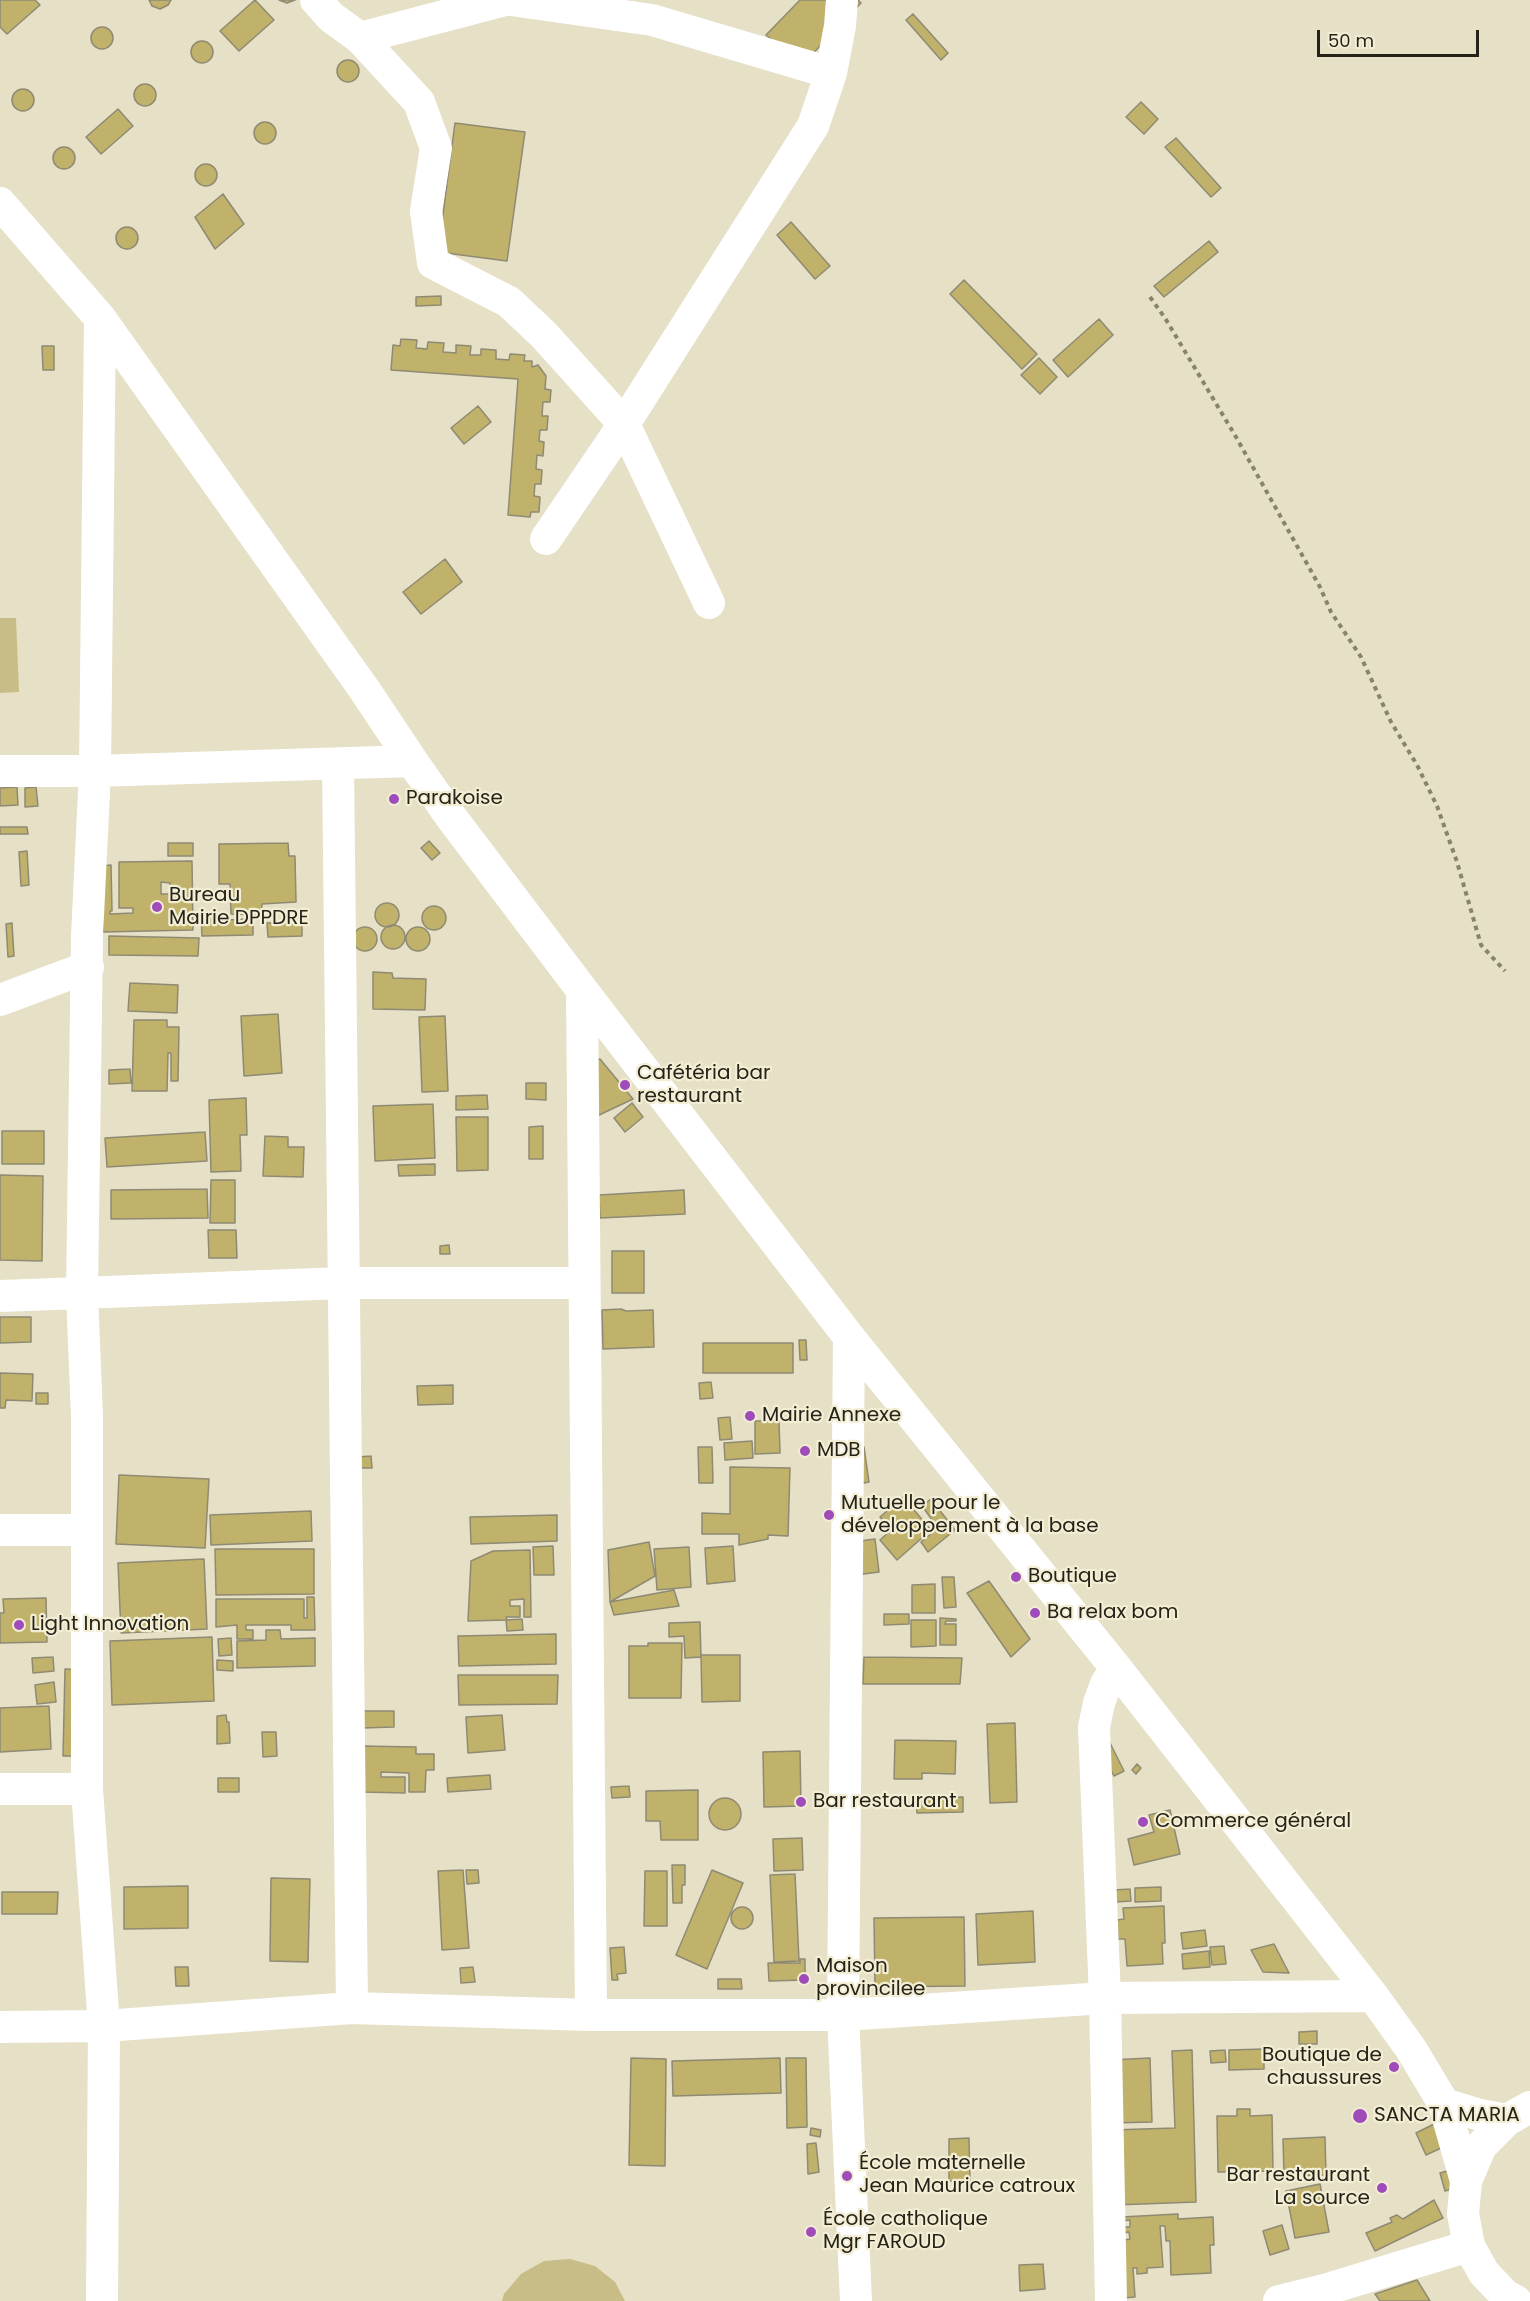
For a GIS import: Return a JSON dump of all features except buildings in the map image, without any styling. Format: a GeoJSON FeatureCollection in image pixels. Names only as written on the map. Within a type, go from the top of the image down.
{"type":"FeatureCollection","features":[{"type":"Feature","properties":{"kind":"street"},"geometry":{"type":"LineString","coordinates":[[316,0],[331,17],[360,38],[419,102],[436,148],[426,211],[433,263],[509,302],[544,335],[624,424],[709,603]]}},
{"type":"Feature","properties":{"kind":"street"},"geometry":{"type":"LineString","coordinates":[[360,38],[505,0]]}},
{"type":"Feature","properties":{"kind":"street"},"geometry":{"type":"LineString","coordinates":[[511,0],[652,20],[831,73]]}},
{"type":"Feature","properties":{"kind":"street"},"geometry":{"type":"LineString","coordinates":[[546,539],[624,424],[813,126],[831,73],[840,26],[842,0]]}},
{"type":"Feature","properties":{"kind":"street"},"geometry":{"type":"LineString","coordinates":[[0,203],[100,318],[364,689],[451,817],[582,990],[849,1337],[1116,1668],[1373,1996],[1411,2049],[1444,2104],[1466,2181]]}},
{"type":"Feature","properties":{"kind":"street"},"geometry":{"type":"LineString","coordinates":[[100,318],[94,771],[87,936],[82,1294],[87,1417],[87,1789],[104,2026],[102,2301]]}},
{"type":"Feature","properties":{"kind":"street"},"geometry":{"type":"LineString","coordinates":[[0,771],[94,771],[412,761]]}},
{"type":"Feature","properties":{"kind":"street"},"geometry":{"type":"LineString","coordinates":[[338,764],[352,2008]]}},
{"type":"Feature","properties":{"kind":"street"},"geometry":{"type":"LineString","coordinates":[[0,1000],[88,967]]}},
{"type":"Feature","properties":{"kind":"street"},"geometry":{"type":"LineString","coordinates":[[582,990],[591,2015]]}},
{"type":"Feature","properties":{"kind":"street"},"geometry":{"type":"LineString","coordinates":[[0,1296],[344,1283],[584,1283]]}},
{"type":"Feature","properties":{"kind":"street"},"geometry":{"type":"LineString","coordinates":[[849,1337],[843,2015],[856,2301]]}},
{"type":"Feature","properties":{"kind":"street"},"geometry":{"type":"LineString","coordinates":[[0,1530],[87,1530]]}},
{"type":"Feature","properties":{"kind":"street"},"geometry":{"type":"LineString","coordinates":[[1111,2301],[1105,1998],[1094,1727],[1106,1684],[1116,1668]]}},
{"type":"Feature","properties":{"kind":"street"},"geometry":{"type":"LineString","coordinates":[[0,1789],[87,1789]]}},
{"type":"Feature","properties":{"kind":"street"},"geometry":{"type":"LineString","coordinates":[[0,2027],[104,2026],[352,2008],[591,2015],[843,2015],[1105,1998],[1373,1996]]}},
{"type":"Feature","properties":{"kind":"street"},"geometry":{"type":"LineString","coordinates":[[1444,2104],[1480,2115],[1519,2113]]}},
{"type":"Feature","properties":{"kind":"street"},"geometry":{"type":"LineString","coordinates":[[1508,2299],[1484,2273],[1469,2246],[1463,2214],[1466,2181],[1481,2146],[1519,2113]]}},
{"type":"Feature","properties":{"kind":"street"},"geometry":{"type":"LineString","coordinates":[[1279,2301],[1324,2290],[1469,2246]]}},
{"type":"Feature","properties":{"kind":"path"},"geometry":{"type":"LineString","coordinates":[[1150,297],[1236,437],[1320,587],[1331,612],[1361,657],[1391,722],[1417,765],[1437,806],[1457,862],[1481,945],[1505,971]]}},
{"type":"Feature","properties":{"kind":"shaded area"},"geometry":{"type":"Polygon","coordinates":[[[0,618],[16,618],[19,692],[0,693],[0,618]]]}},
{"type":"Feature","properties":{"kind":"shaded area"},"geometry":{"type":"Polygon","coordinates":[[[570,2259],[595,2266],[615,2282],[625,2301],[502,2301],[504,2294],[521,2274],[544,2261],[570,2259]]]}},
{"type":"Feature","properties":{"kind":"place","name":"Parakoise"},"geometry":{"type":"Point","coordinates":[394,799]}},
{"type":"Feature","properties":{"kind":"place","name":"Bureau Mairie DPPDRE"},"geometry":{"type":"Point","coordinates":[157,907]}},
{"type":"Feature","properties":{"kind":"place","name":"Cafétéria bar restaurant"},"geometry":{"type":"Point","coordinates":[625,1085]}},
{"type":"Feature","properties":{"kind":"place","name":"Mairie Annexe"},"geometry":{"type":"Point","coordinates":[750,1416]}},
{"type":"Feature","properties":{"kind":"place","name":"MDB"},"geometry":{"type":"Point","coordinates":[805,1451]}},
{"type":"Feature","properties":{"kind":"place","name":"Mutuelle pour le développement à la base"},"geometry":{"type":"Point","coordinates":[829,1515]}},
{"type":"Feature","properties":{"kind":"place","name":"Boutique"},"geometry":{"type":"Point","coordinates":[1016,1577]}},
{"type":"Feature","properties":{"kind":"place","name":"Ba relax bom"},"geometry":{"type":"Point","coordinates":[1035,1613]}},
{"type":"Feature","properties":{"kind":"place","name":"Light Innovation"},"geometry":{"type":"Point","coordinates":[19,1625]}},
{"type":"Feature","properties":{"kind":"place","name":"Bar restaurant"},"geometry":{"type":"Point","coordinates":[801,1802]}},
{"type":"Feature","properties":{"kind":"place","name":"Commerce général"},"geometry":{"type":"Point","coordinates":[1143,1822]}},
{"type":"Feature","properties":{"kind":"place","name":"Maison provincilee"},"geometry":{"type":"Point","coordinates":[804,1979]}},
{"type":"Feature","properties":{"kind":"place","name":"Boutique de chaussures"},"geometry":{"type":"Point","coordinates":[1394,2067]}},
{"type":"Feature","properties":{"kind":"place","name":"SANCTA MARIA"},"geometry":{"type":"Point","coordinates":[1360,2116]}},
{"type":"Feature","properties":{"kind":"place","name":"École maternelle Jean Maurice catroux"},"geometry":{"type":"Point","coordinates":[847,2176]}},
{"type":"Feature","properties":{"kind":"place","name":"Bar restaurant La source"},"geometry":{"type":"Point","coordinates":[1382,2188]}},
{"type":"Feature","properties":{"kind":"place","name":"École catholique Mgr FAROUD"},"geometry":{"type":"Point","coordinates":[811,2232]}}]}
